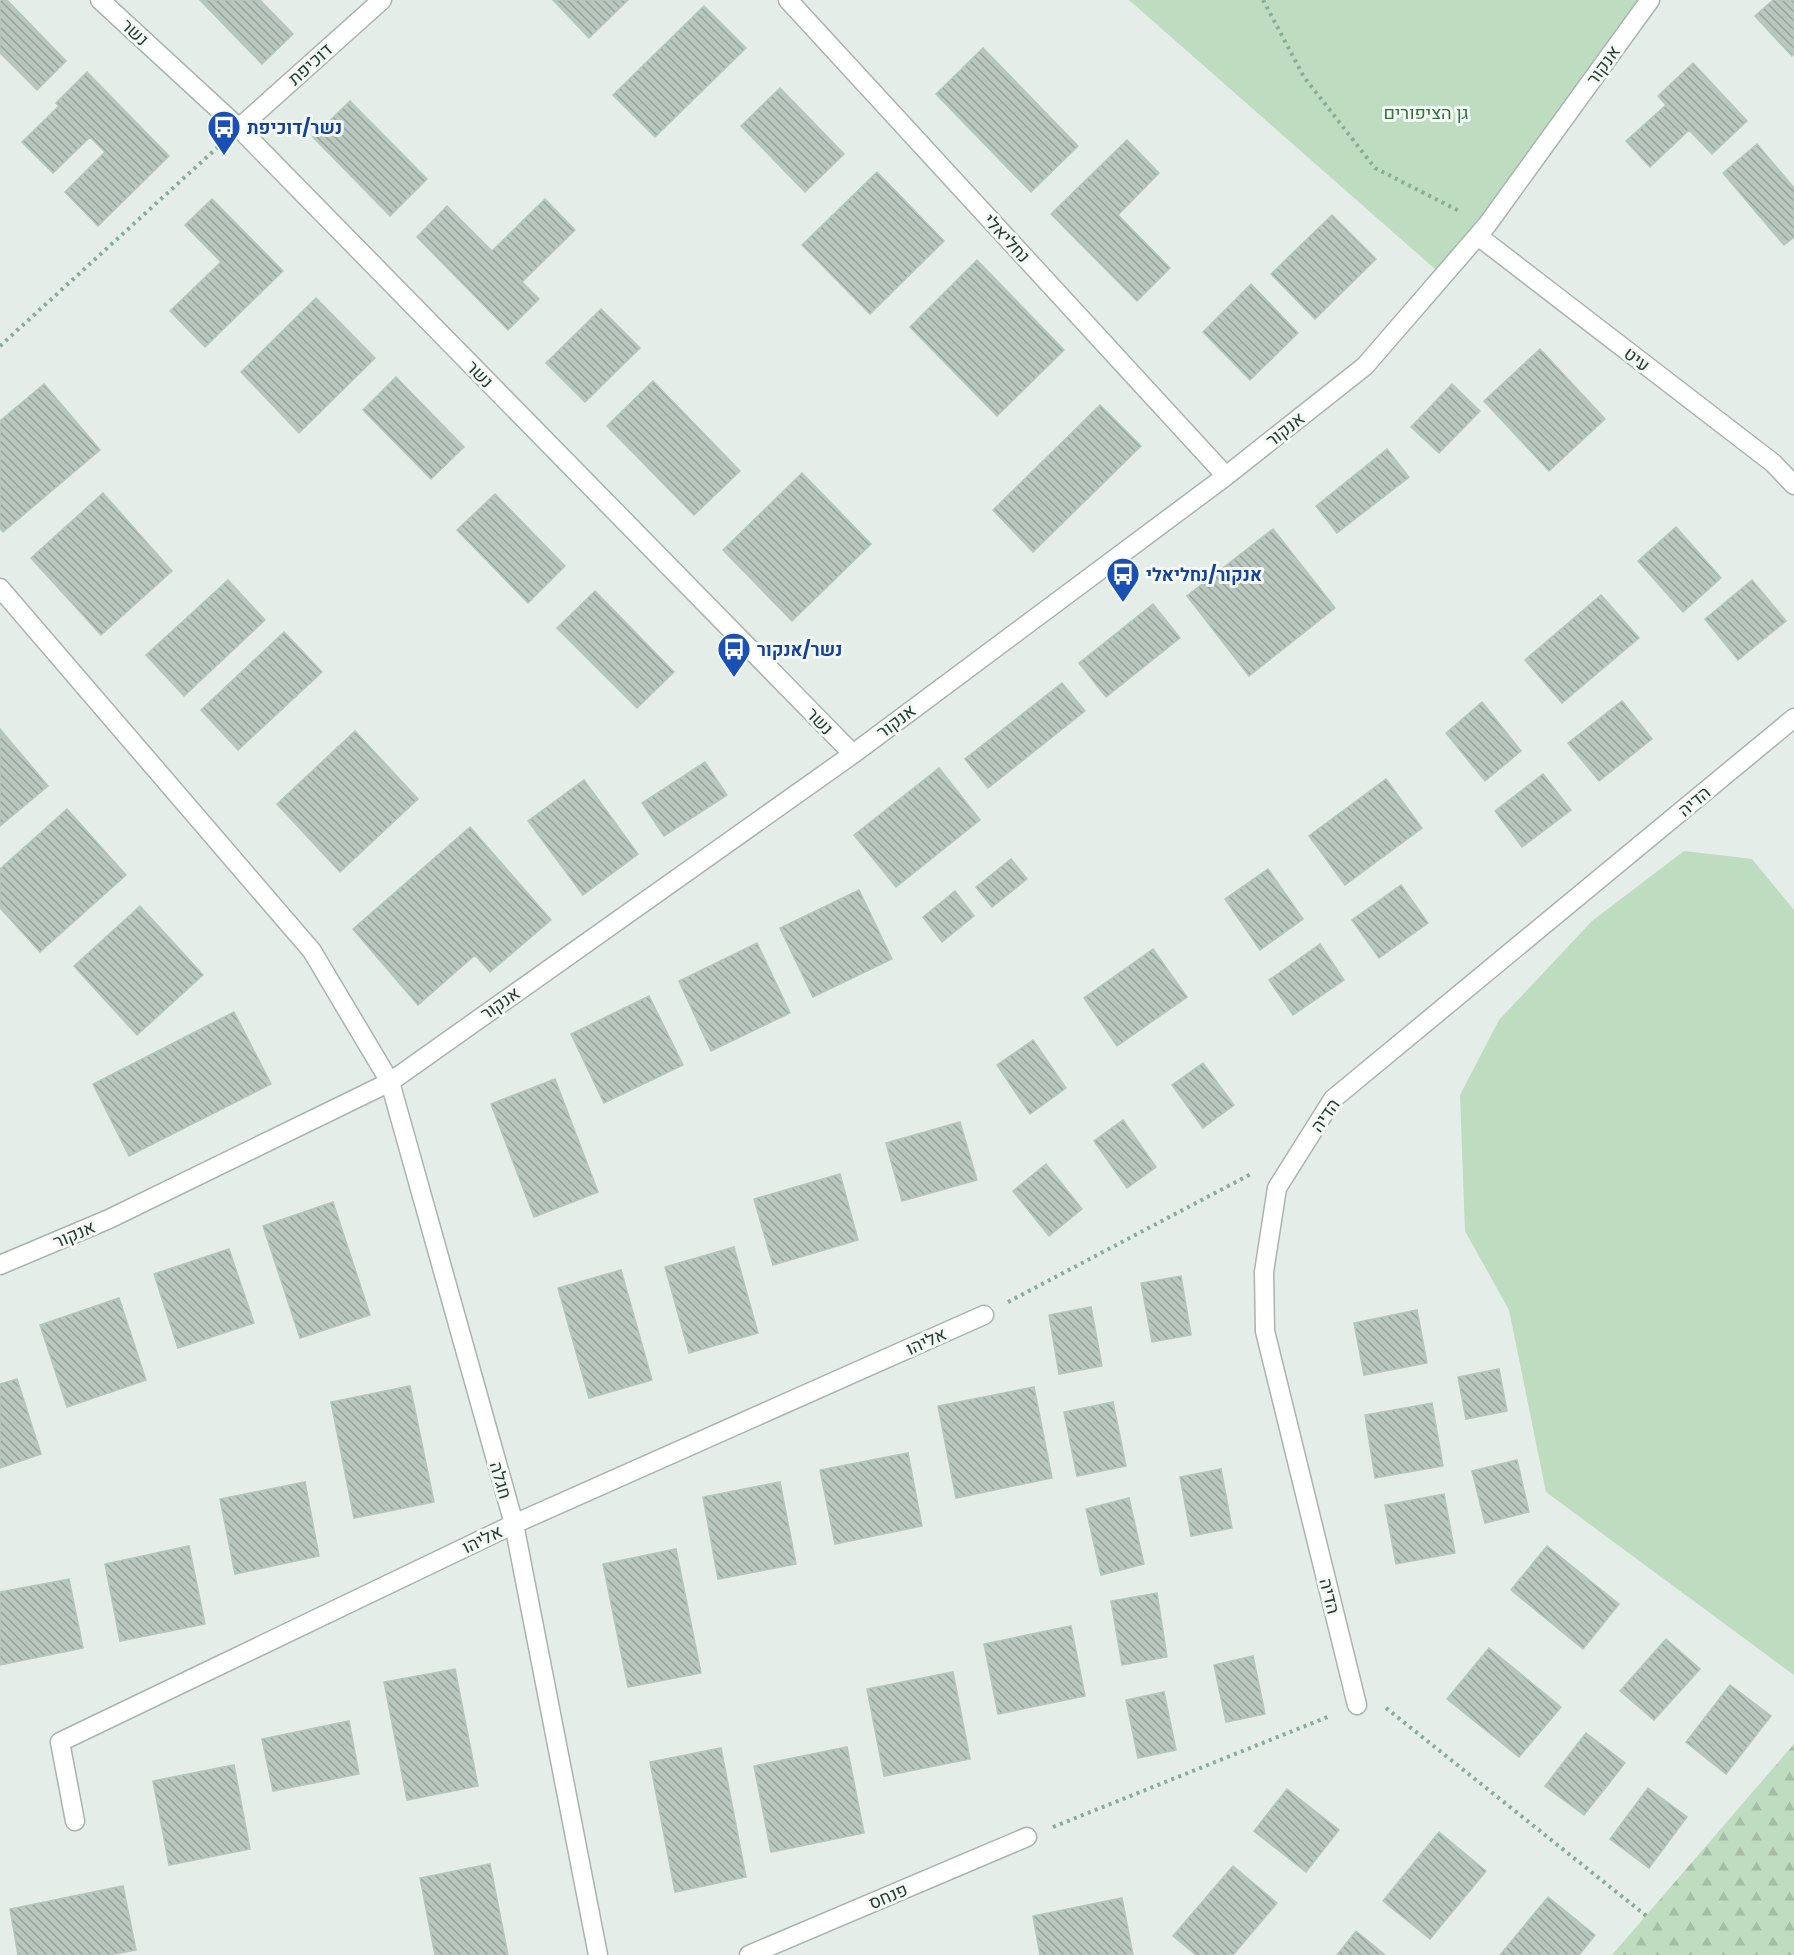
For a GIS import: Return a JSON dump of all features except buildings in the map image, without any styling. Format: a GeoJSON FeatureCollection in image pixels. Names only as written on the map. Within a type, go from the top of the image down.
{"type":"FeatureCollection","features":[{"type":"Feature","properties":{"kind":"street","name":"נשר"},"geometry":{"type":"LineString","coordinates":[[100,0],[238,128],[853,754]]}},
{"type":"Feature","properties":{"kind":"street","name":"דוכיפת"},"geometry":{"type":"LineString","coordinates":[[238,128],[382,0]]}},
{"type":"Feature","properties":{"kind":"street","name":"נחליאלי"},"geometry":{"type":"LineString","coordinates":[[788,0],[1226,476]]}},
{"type":"Feature","properties":{"kind":"street","name":"אנקור"},"geometry":{"type":"LineString","coordinates":[[0,1265],[110,1219],[390,1082],[853,754],[1226,476],[1365,366],[1483,230],[1650,0]]}},
{"type":"Feature","properties":{"kind":"street","name":"עיט"},"geometry":{"type":"LineString","coordinates":[[1483,230],[1773,463],[1794,485]]}},
{"type":"Feature","properties":{"kind":"street","name":"חגלה"},"geometry":{"type":"LineString","coordinates":[[0,588],[312,951],[390,1082],[514,1524],[598,1955]]}},
{"type":"Feature","properties":{"kind":"street","name":"הדיה"},"geometry":{"type":"LineString","coordinates":[[1357,1705],[1265,1330],[1264,1272],[1276,1188],[1334,1099],[1794,718]]}},
{"type":"Feature","properties":{"kind":"street","name":"אליהו"},"geometry":{"type":"LineString","coordinates":[[75,1821],[60,1742],[514,1524],[984,1315]]}},
{"type":"Feature","properties":{"kind":"street","name":"פנחס"},"geometry":{"type":"LineString","coordinates":[[749,1955],[1027,1837]]}},
{"type":"Feature","properties":{"kind":"path"},"geometry":{"type":"LineString","coordinates":[[1263,0],[1304,77],[1375,168],[1483,230]]}},
{"type":"Feature","properties":{"kind":"path"},"geometry":{"type":"LineString","coordinates":[[0,346],[238,128]]}},
{"type":"Feature","properties":{"kind":"path"},"geometry":{"type":"LineString","coordinates":[[984,1315],[1252,1173]]}},
{"type":"Feature","properties":{"kind":"path"},"geometry":{"type":"LineString","coordinates":[[1027,1837],[1357,1705],[1384,1707],[1649,1918]]}},
{"type":"Feature","properties":{"kind":"green space","name":"גן הציפורים"},"geometry":{"type":"Polygon","coordinates":[[[1129,0],[1642,0],[1443,276],[1129,0]]]}},
{"type":"Feature","properties":{"kind":"green space"},"geometry":{"type":"Polygon","coordinates":[[[1684,851],[1752,859],[1794,910],[1794,1675],[1546,1492],[1509,1310],[1465,1231],[1460,1095],[1499,1020],[1592,921],[1684,851]]]}},
{"type":"Feature","properties":{"kind":"green space"},"geometry":{"type":"Polygon","coordinates":[[[1794,1744],[1794,1955],[1612,1955],[1794,1744]]]}},
{"type":"Feature","properties":{"kind":"place","name":"נשר/דוכיפת"},"geometry":{"type":"Point","coordinates":[224,156]}},
{"type":"Feature","properties":{"kind":"place","name":"אנקור/נחליאלי"},"geometry":{"type":"Point","coordinates":[1123,603]}},
{"type":"Feature","properties":{"kind":"place","name":"נשר/אנקור"},"geometry":{"type":"Point","coordinates":[734,678]}}]}
